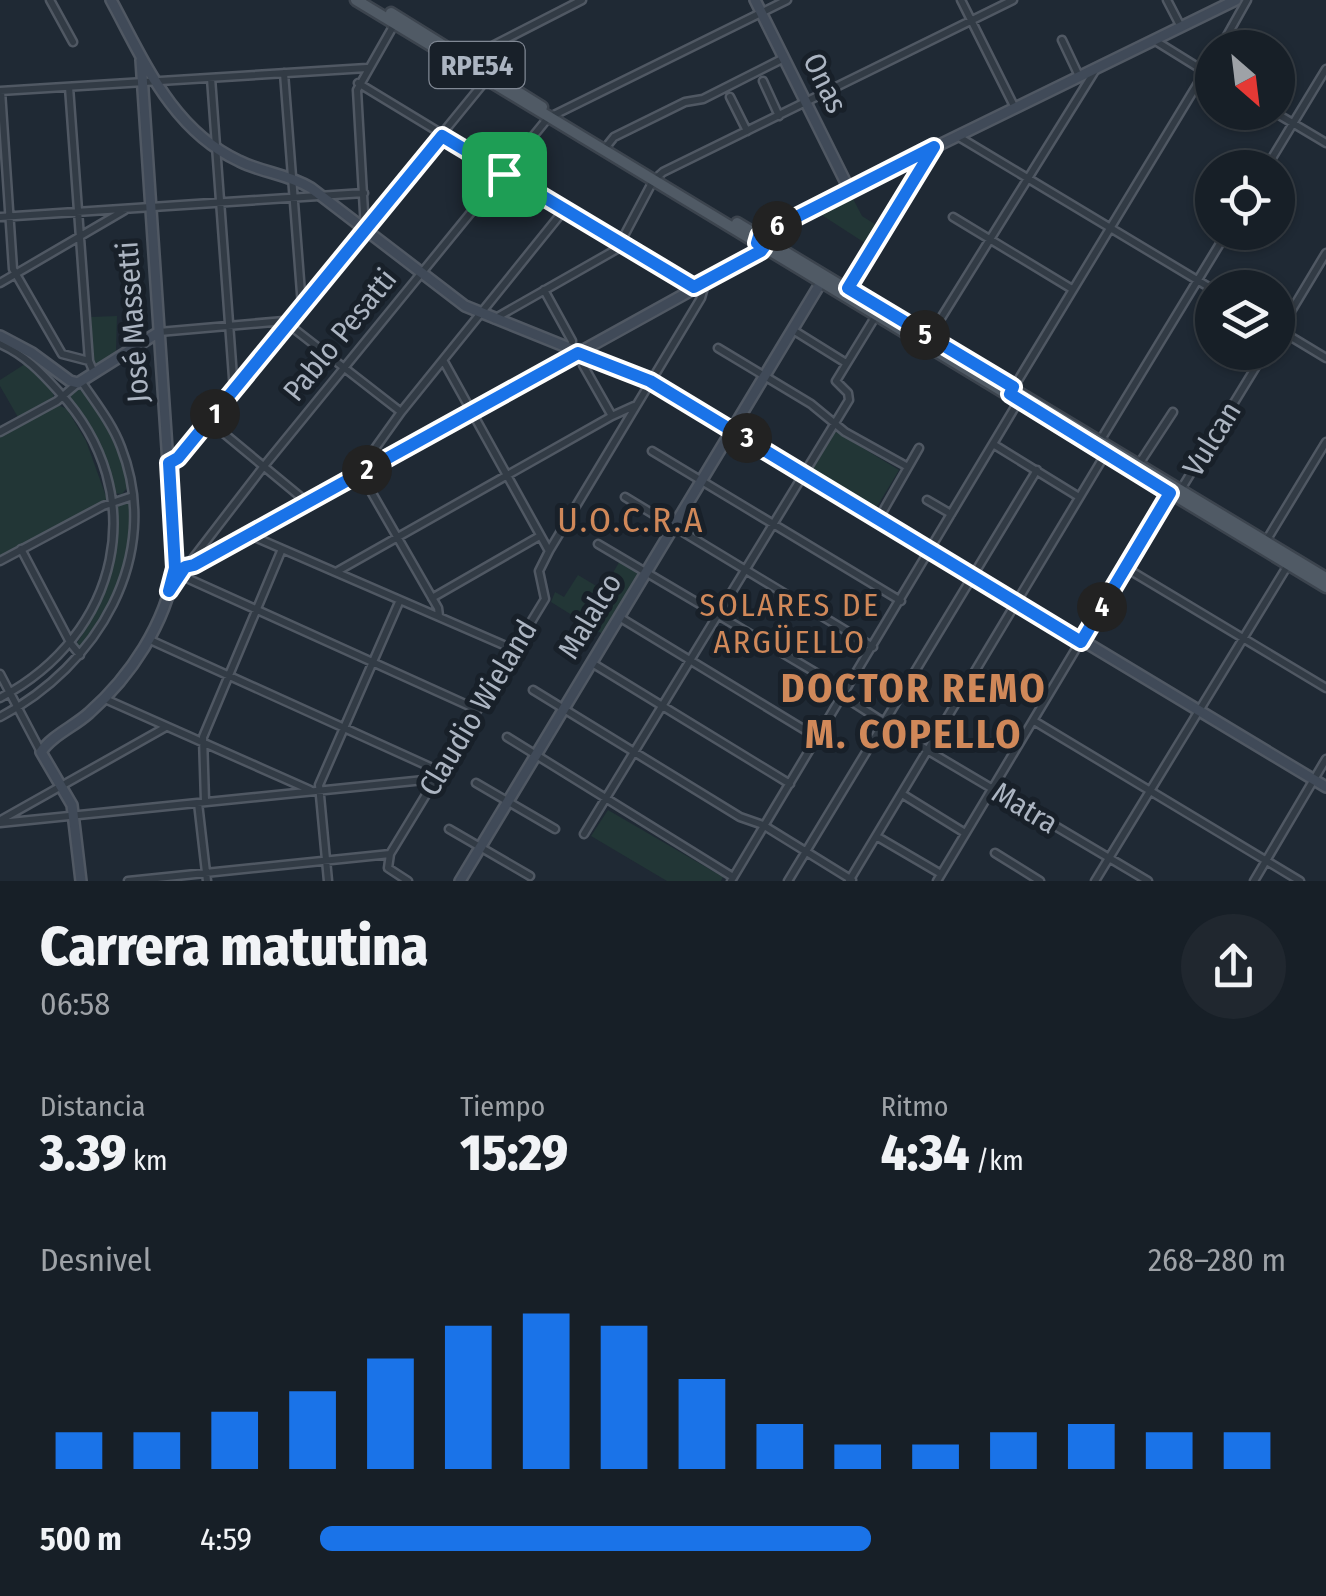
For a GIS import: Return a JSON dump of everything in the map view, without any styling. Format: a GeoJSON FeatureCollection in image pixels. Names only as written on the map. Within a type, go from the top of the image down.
{"type":"FeatureCollection","features":[{"type":"Feature","properties":{"kind":"main road","name":"José Massetti"},"geometry":{"type":"LineString","coordinates":[[112,0],[140,54],[149,81],[150,207],[174,560]]}},
{"type":"Feature","properties":{"kind":"main road","name":"RPE54"},"geometry":{"type":"LineString","coordinates":[[356,0],[380,7]]}},
{"type":"Feature","properties":{"kind":"main road","name":"RPE54"},"geometry":{"type":"LineString","coordinates":[[368,0],[486,80],[606,146],[655,178]]}},
{"type":"Feature","properties":{"kind":"main road","name":"Onas"},"geometry":{"type":"LineString","coordinates":[[755,0],[849,189]]}},
{"type":"Feature","properties":{"kind":"main road"},"geometry":{"type":"LineString","coordinates":[[174,560],[182,571],[194,565],[705,282],[849,189],[1236,0]]}},
{"type":"Feature","properties":{"kind":"main road","name":"RPE54"},"geometry":{"type":"LineString","coordinates":[[396,21],[467,60],[551,116],[1016,393],[1326,586]]}},
{"type":"Feature","properties":{"kind":"main road"},"geometry":{"type":"LineString","coordinates":[[149,81],[185,121],[216,147],[244,164],[292,178],[321,194],[364,231],[481,314],[650,381],[1326,788]]}},
{"type":"Feature","properties":{"kind":"main road","name":"Malalco"},"geometry":{"type":"LineString","coordinates":[[460,881],[823,278]]}},
{"type":"Feature","properties":{"kind":"main road","name":"RPE54"},"geometry":{"type":"LineString","coordinates":[[846,291],[876,314],[927,340]]}},
{"type":"Feature","properties":{"kind":"main road"},"geometry":{"type":"LineString","coordinates":[[0,336],[32,353],[70,381],[79,382],[159,332]]}},
{"type":"Feature","properties":{"kind":"main road","name":"RPE54"},"geometry":{"type":"LineString","coordinates":[[1101,447],[1139,464],[1175,491],[1326,578]]}},
{"type":"Feature","properties":{"kind":"main road","name":"Pablo Pesatti"},"geometry":{"type":"LineString","coordinates":[[41,752],[106,698],[129,672],[169,591],[174,560]]}},
{"type":"Feature","properties":{"kind":"main road"},"geometry":{"type":"LineString","coordinates":[[41,752],[74,815],[81,881]]}},
{"type":"Feature","properties":{"kind":"street"},"geometry":{"type":"LineString","coordinates":[[50,0],[73,42]]}},
{"type":"Feature","properties":{"kind":"street"},"geometry":{"type":"LineString","coordinates":[[467,60],[582,0]]}},
{"type":"Feature","properties":{"kind":"street"},"geometry":{"type":"LineString","coordinates":[[551,116],[787,0]]}},
{"type":"Feature","properties":{"kind":"street"},"geometry":{"type":"LineString","coordinates":[[961,0],[1015,108]]}},
{"type":"Feature","properties":{"kind":"street"},"geometry":{"type":"LineString","coordinates":[[494,319],[622,244],[655,178],[1013,0]]}},
{"type":"Feature","properties":{"kind":"street"},"geometry":{"type":"LineString","coordinates":[[1167,0],[1181,27]]}},
{"type":"Feature","properties":{"kind":"street"},"geometry":{"type":"LineString","coordinates":[[1230,30],[1247,0]]}},
{"type":"Feature","properties":{"kind":"street"},"geometry":{"type":"LineString","coordinates":[[364,231],[358,83],[396,21]]}},
{"type":"Feature","properties":{"kind":"street"},"geometry":{"type":"LineString","coordinates":[[1062,40],[1080,76]]}},
{"type":"Feature","properties":{"kind":"street"},"geometry":{"type":"LineString","coordinates":[[1154,40],[1195,65]]}},
{"type":"Feature","properties":{"kind":"street"},"geometry":{"type":"LineString","coordinates":[[606,146],[614,136],[686,102],[703,100],[784,58]]}},
{"type":"Feature","properties":{"kind":"street"},"geometry":{"type":"LineString","coordinates":[[89,361],[62,354],[15,274],[1,91],[367,68]]}},
{"type":"Feature","properties":{"kind":"street"},"geometry":{"type":"LineString","coordinates":[[927,340],[1096,68]]}},
{"type":"Feature","properties":{"kind":"street"},"geometry":{"type":"LineString","coordinates":[[1295,121],[1326,69]]}},
{"type":"Feature","properties":{"kind":"street"},"geometry":{"type":"LineString","coordinates":[[284,73],[302,308]]}},
{"type":"Feature","properties":{"kind":"street"},"geometry":{"type":"LineString","coordinates":[[210,78],[234,391]]}},
{"type":"Feature","properties":{"kind":"street"},"geometry":{"type":"LineString","coordinates":[[169,463],[178,458],[234,391],[486,80]]}},
{"type":"Feature","properties":{"kind":"street"},"geometry":{"type":"LineString","coordinates":[[762,81],[779,116]]}},
{"type":"Feature","properties":{"kind":"street"},"geometry":{"type":"LineString","coordinates":[[358,83],[694,287]]}},
{"type":"Feature","properties":{"kind":"street"},"geometry":{"type":"LineString","coordinates":[[69,86],[89,361],[94,372]]}},
{"type":"Feature","properties":{"kind":"street"},"geometry":{"type":"LineString","coordinates":[[507,737],[732,879],[993,444],[1072,290],[1195,96]]}},
{"type":"Feature","properties":{"kind":"street"},"geometry":{"type":"LineString","coordinates":[[730,97],[747,132]]}},
{"type":"Feature","properties":{"kind":"street","name":"Pablo Pesatti"},"geometry":{"type":"LineString","coordinates":[[169,591],[264,466],[551,116]]}},
{"type":"Feature","properties":{"kind":"street"},"geometry":{"type":"LineString","coordinates":[[1295,125],[1326,144]]}},
{"type":"Feature","properties":{"kind":"street"},"geometry":{"type":"LineString","coordinates":[[958,136],[1195,278]]}},
{"type":"Feature","properties":{"kind":"street"},"geometry":{"type":"LineString","coordinates":[[846,291],[934,147]]}},
{"type":"Feature","properties":{"kind":"street"},"geometry":{"type":"LineString","coordinates":[[0,218],[364,193]]}},
{"type":"Feature","properties":{"kind":"street"},"geometry":{"type":"LineString","coordinates":[[0,282],[126,209]]}},
{"type":"Feature","properties":{"kind":"street"},"geometry":{"type":"LineString","coordinates":[[439,616],[361,474],[362,464],[564,210]]}},
{"type":"Feature","properties":{"kind":"street"},"geometry":{"type":"LineString","coordinates":[[953,217],[1072,290]]}},
{"type":"Feature","properties":{"kind":"street"},"geometry":{"type":"LineString","coordinates":[[1295,303],[1326,253]]}},
{"type":"Feature","properties":{"kind":"street","name":"Claudio Wieland"},"geometry":{"type":"LineString","coordinates":[[390,854],[545,599],[540,571],[548,551],[701,298],[705,282]]}},
{"type":"Feature","properties":{"kind":"street"},"geometry":{"type":"LineString","coordinates":[[533,690],[851,880],[1080,497],[1101,447],[1195,285]]}},
{"type":"Feature","properties":{"kind":"street"},"geometry":{"type":"LineString","coordinates":[[544,290],[612,416]]}},
{"type":"Feature","properties":{"kind":"street"},"geometry":{"type":"LineString","coordinates":[[584,834],[850,398],[836,381],[876,314]]}},
{"type":"Feature","properties":{"kind":"street"},"geometry":{"type":"LineString","coordinates":[[159,332],[290,323],[401,412]]}},
{"type":"Feature","properties":{"kind":"street"},"geometry":{"type":"LineString","coordinates":[[793,330],[846,363]]}},
{"type":"Feature","properties":{"kind":"street"},"geometry":{"type":"LineString","coordinates":[[1295,340],[1326,358]]}},
{"type":"Feature","properties":{"kind":"street"},"geometry":{"type":"LineString","coordinates":[[0,344],[33,364],[84,422],[96,446],[112,502],[111,550],[94,610],[71,644],[38,676],[0,698]]}},
{"type":"Feature","properties":{"kind":"street"},"geometry":{"type":"LineString","coordinates":[[718,348],[908,467]]}},
{"type":"Feature","properties":{"kind":"street"},"geometry":{"type":"LineString","coordinates":[[443,360],[548,551]]}},
{"type":"Feature","properties":{"kind":"street","name":"Vulcan"},"geometry":{"type":"LineString","coordinates":[[939,879],[1126,568],[1253,370]]}},
{"type":"Feature","properties":{"kind":"street"},"geometry":{"type":"LineString","coordinates":[[0,432],[63,396],[79,382],[114,429],[134,496],[132,551],[123,584],[106,618],[80,655],[52,684],[0,717]]}},
{"type":"Feature","properties":{"kind":"street"},"geometry":{"type":"LineString","coordinates":[[336,572],[634,406]]}},
{"type":"Feature","properties":{"kind":"street"},"geometry":{"type":"LineString","coordinates":[[1139,464],[1173,412]]}},
{"type":"Feature","properties":{"kind":"street"},"geometry":{"type":"LineString","coordinates":[[209,421],[308,502]]}},
{"type":"Feature","properties":{"kind":"street"},"geometry":{"type":"LineString","coordinates":[[1266,541],[1326,442]]}},
{"type":"Feature","properties":{"kind":"street"},"geometry":{"type":"LineString","coordinates":[[993,444],[1080,497]]}},
{"type":"Feature","properties":{"kind":"street"},"geometry":{"type":"LineString","coordinates":[[879,518],[919,448]]}},
{"type":"Feature","properties":{"kind":"street"},"geometry":{"type":"LineString","coordinates":[[652,451],[901,601]]}},
{"type":"Feature","properties":{"kind":"street"},"geometry":{"type":"LineString","coordinates":[[788,881],[1036,470]]}},
{"type":"Feature","properties":{"kind":"street"},"geometry":{"type":"LineString","coordinates":[[0,561],[112,502],[134,496]]}},
{"type":"Feature","properties":{"kind":"street"},"geometry":{"type":"LineString","coordinates":[[625,497],[873,647]]}},
{"type":"Feature","properties":{"kind":"street"},"geometry":{"type":"LineString","coordinates":[[928,500],[951,514]]}},
{"type":"Feature","properties":{"kind":"street"},"geometry":{"type":"LineString","coordinates":[[250,534],[513,648]]}},
{"type":"Feature","properties":{"kind":"street"},"geometry":{"type":"LineString","coordinates":[[432,598],[538,537]]}},
{"type":"Feature","properties":{"kind":"street","name":"Matra"},"geometry":{"type":"LineString","coordinates":[[598,544],[823,676],[842,696],[883,722],[1148,881]]}},
{"type":"Feature","properties":{"kind":"street"},"geometry":{"type":"LineString","coordinates":[[206,877],[202,742],[282,549]]}},
{"type":"Feature","properties":{"kind":"street"},"geometry":{"type":"LineString","coordinates":[[21,550],[80,655]]}},
{"type":"Feature","properties":{"kind":"street"},"geometry":{"type":"LineString","coordinates":[[1095,881],[1289,564]]}},
{"type":"Feature","properties":{"kind":"street"},"geometry":{"type":"LineString","coordinates":[[1126,568],[1326,688]]}},
{"type":"Feature","properties":{"kind":"street"},"geometry":{"type":"LineString","coordinates":[[182,571],[476,710]]}},
{"type":"Feature","properties":{"kind":"street"},"geometry":{"type":"LineString","coordinates":[[328,881],[315,791],[400,600]]}},
{"type":"Feature","properties":{"kind":"street"},"geometry":{"type":"LineString","coordinates":[[619,617],[818,738]]}},
{"type":"Feature","properties":{"kind":"street"},"geometry":{"type":"LineString","coordinates":[[148,639],[437,775]]}},
{"type":"Feature","properties":{"kind":"street"},"geometry":{"type":"LineString","coordinates":[[592,663],[790,784]]}},
{"type":"Feature","properties":{"kind":"street"},"geometry":{"type":"LineString","coordinates":[[0,674],[41,752]]}},
{"type":"Feature","properties":{"kind":"street"},"geometry":{"type":"LineString","coordinates":[[106,698],[315,791]]}},
{"type":"Feature","properties":{"kind":"street"},"geometry":{"type":"LineString","coordinates":[[1034,721],[1300,881]]}},
{"type":"Feature","properties":{"kind":"street"},"geometry":{"type":"LineString","coordinates":[[0,822],[166,726]]}},
{"type":"Feature","properties":{"kind":"street"},"geometry":{"type":"LineString","coordinates":[[1254,881],[1326,760]]}},
{"type":"Feature","properties":{"kind":"street"},"geometry":{"type":"LineString","coordinates":[[0,822],[437,775]]}},
{"type":"Feature","properties":{"kind":"street"},"geometry":{"type":"LineString","coordinates":[[476,783],[556,830]]}},
{"type":"Feature","properties":{"kind":"street"},"geometry":{"type":"LineString","coordinates":[[902,794],[965,833]]}},
{"type":"Feature","properties":{"kind":"street"},"geometry":{"type":"LineString","coordinates":[[449,829],[530,876]]}},
{"type":"Feature","properties":{"kind":"street"},"geometry":{"type":"LineString","coordinates":[[876,836],[939,879]]}},
{"type":"Feature","properties":{"kind":"street"},"geometry":{"type":"LineString","coordinates":[[128,881],[206,877],[390,854],[386,865],[408,881]]}},
{"type":"Feature","properties":{"kind":"street"},"geometry":{"type":"LineString","coordinates":[[995,854],[1040,881]]}},
{"type":"Feature","properties":{"kind":"green space"},"geometry":{"type":"Polygon","coordinates":[[[850,193],[862,216],[876,225],[865,243],[814,210],[850,193]]]}},
{"type":"Feature","properties":{"kind":"green space"},"geometry":{"type":"Polygon","coordinates":[[[117,316],[116,351],[98,366],[93,363],[91,317],[117,316]]]}},
{"type":"Feature","properties":{"kind":"green space"},"geometry":{"type":"Polygon","coordinates":[[[25,364],[53,392],[54,399],[19,419],[0,380],[25,364]]]}},
{"type":"Feature","properties":{"kind":"green space"},"geometry":{"type":"Polygon","coordinates":[[[79,389],[98,408],[112,434],[125,475],[127,488],[122,494],[113,493],[97,441],[71,400],[71,394],[79,389]]]}},
{"type":"Feature","properties":{"kind":"green space"},"geometry":{"type":"Polygon","coordinates":[[[58,405],[67,409],[86,441],[107,499],[0,556],[0,437],[58,405]]]}},
{"type":"Feature","properties":{"kind":"green space"},"geometry":{"type":"Polygon","coordinates":[[[833,430],[899,470],[875,510],[809,470],[833,430]]]}},
{"type":"Feature","properties":{"kind":"green space"},"geometry":{"type":"Polygon","coordinates":[[[122,501],[129,504],[130,524],[125,563],[111,600],[80,650],[75,646],[94,614],[106,580],[115,508],[122,501]]]}},
{"type":"Feature","properties":{"kind":"green space"},"geometry":{"type":"Polygon","coordinates":[[[621,559],[642,572],[604,635],[551,602],[555,592],[564,597],[578,575],[603,590],[621,559]]]}},
{"type":"Feature","properties":{"kind":"green space"},"geometry":{"type":"Polygon","coordinates":[[[608,810],[723,877],[721,881],[667,881],[591,836],[608,810]]]}},
{"type":"Feature","properties":{"kind":"district","name":"U.O.C.R.A"},"geometry":{"type":"Point","coordinates":[631,520]}},
{"type":"Feature","properties":{"kind":"district","name":"SOLARES DE ARGÜELLO"},"geometry":{"type":"Point","coordinates":[790,624]}},
{"type":"Feature","properties":{"kind":"district","name":"DOCTOR REMO M. COPELLO"},"geometry":{"type":"Point","coordinates":[914,712]}},
{"type":"Feature","properties":{"kind":"route"},"geometry":{"type":"LineString","coordinates":[[442,136],[504,174],[694,287],[761,251],[764,247],[757,243],[759,236],[934,147],[848,288],[1013,387],[1010,394],[1170,493],[1081,642],[650,381],[578,353],[185,567],[169,591],[175,568],[169,463],[178,458],[442,136]]}}]}
